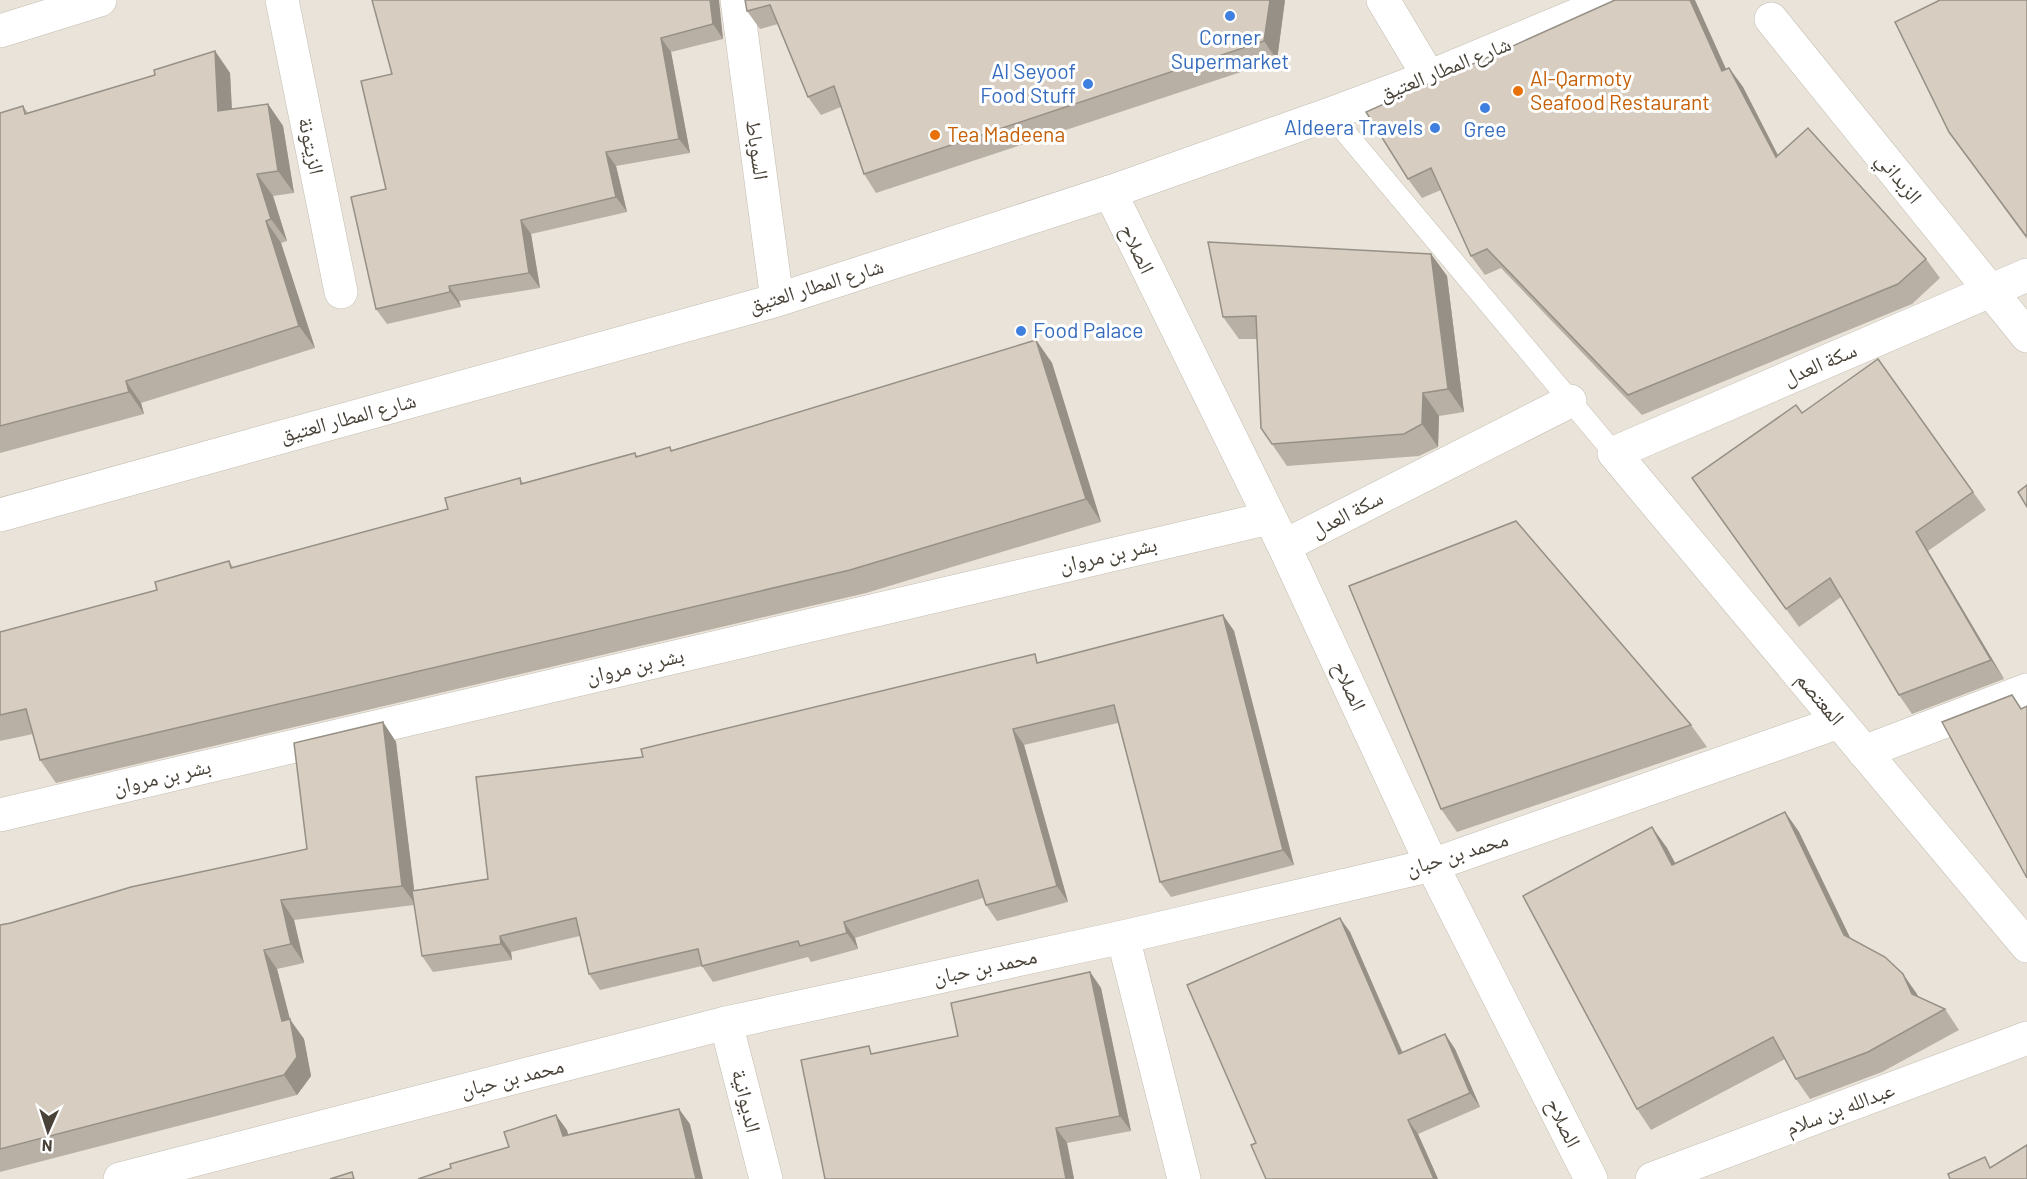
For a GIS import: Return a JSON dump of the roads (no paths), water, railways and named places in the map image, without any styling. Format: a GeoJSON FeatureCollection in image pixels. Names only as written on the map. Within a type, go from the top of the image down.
{"type":"FeatureCollection","features":[{"type":"Feature","properties":{"kind":"street"},"geometry":{"type":"LineString","coordinates":[[0,31],[100,0]]}},
{"type":"Feature","properties":{"kind":"street","name":"الزيتونة"},"geometry":{"type":"LineString","coordinates":[[282,0],[341,292]]}},
{"type":"Feature","properties":{"kind":"street","name":"السوباط"},"geometry":{"type":"LineString","coordinates":[[737,0],[777,300]]}},
{"type":"Feature","properties":{"kind":"street"},"geometry":{"type":"LineString","coordinates":[[1383,0],[1429,77]]}},
{"type":"Feature","properties":{"kind":"street","name":"شارع المطار العتيق"},"geometry":{"type":"LineString","coordinates":[[0,515],[777,300],[1110,192],[1330,114],[1429,77],[1613,0]]}},
{"type":"Feature","properties":{"kind":"street","name":"الزبداني"},"geometry":{"type":"LineString","coordinates":[[1771,19],[2027,336]]}},
{"type":"Feature","properties":{"kind":"street","name":"الصلاح"},"geometry":{"type":"LineString","coordinates":[[1110,192],[1284,546],[1432,865],[1591,1179]]}},
{"type":"Feature","properties":{"kind":"street","name":"سكة العدل"},"geometry":{"type":"LineString","coordinates":[[1614,453],[2027,275]]}},
{"type":"Feature","properties":{"kind":"street","name":"سكة العدل"},"geometry":{"type":"LineString","coordinates":[[1284,546],[1570,401]]}},
{"type":"Feature","properties":{"kind":"street","name":"المعتصم"},"geometry":{"type":"LineString","coordinates":[[1614,453],[2027,946]]}},
{"type":"Feature","properties":{"kind":"street","name":"بشر بن مروان"},"geometry":{"type":"LineString","coordinates":[[0,815],[1269,518]]}},
{"type":"Feature","properties":{"kind":"street"},"geometry":{"type":"LineString","coordinates":[[1864,752],[2027,690]]}},
{"type":"Feature","properties":{"kind":"street","name":"محمد بن حبان"},"geometry":{"type":"LineString","coordinates":[[120,1179],[726,1023],[1124,937],[1432,865],[1839,722]]}},
{"type":"Feature","properties":{"kind":"street"},"geometry":{"type":"LineString","coordinates":[[1124,937],[1184,1179]]}},
{"type":"Feature","properties":{"kind":"street","name":"الديوانية"},"geometry":{"type":"LineString","coordinates":[[726,1023],[766,1179]]}},
{"type":"Feature","properties":{"kind":"street","name":"عبدالله بن سلام"},"geometry":{"type":"LineString","coordinates":[[1652,1179],[2027,1038]]}},
{"type":"Feature","properties":{"kind":"lane"},"geometry":{"type":"LineString","coordinates":[[1330,114],[1614,453]]}},
{"type":"Feature","properties":{"kind":"place","name":"Corner Supermarket"},"geometry":{"type":"Point","coordinates":[1230,16]}},
{"type":"Feature","properties":{"kind":"place","name":"Al Seyoof Food Stuff"},"geometry":{"type":"Point","coordinates":[1088,84]}},
{"type":"Feature","properties":{"kind":"place","name":"Al-Qarmoty Seafood Restaurant"},"geometry":{"type":"Point","coordinates":[1518,91]}},
{"type":"Feature","properties":{"kind":"place","name":"Gree"},"geometry":{"type":"Point","coordinates":[1485,108]}},
{"type":"Feature","properties":{"kind":"place","name":"Aldeera Travels"},"geometry":{"type":"Point","coordinates":[1435,128]}},
{"type":"Feature","properties":{"kind":"place","name":"Tea Madeena"},"geometry":{"type":"Point","coordinates":[935,135]}},
{"type":"Feature","properties":{"kind":"place","name":"Food Palace"},"geometry":{"type":"Point","coordinates":[1021,331]}}]}
